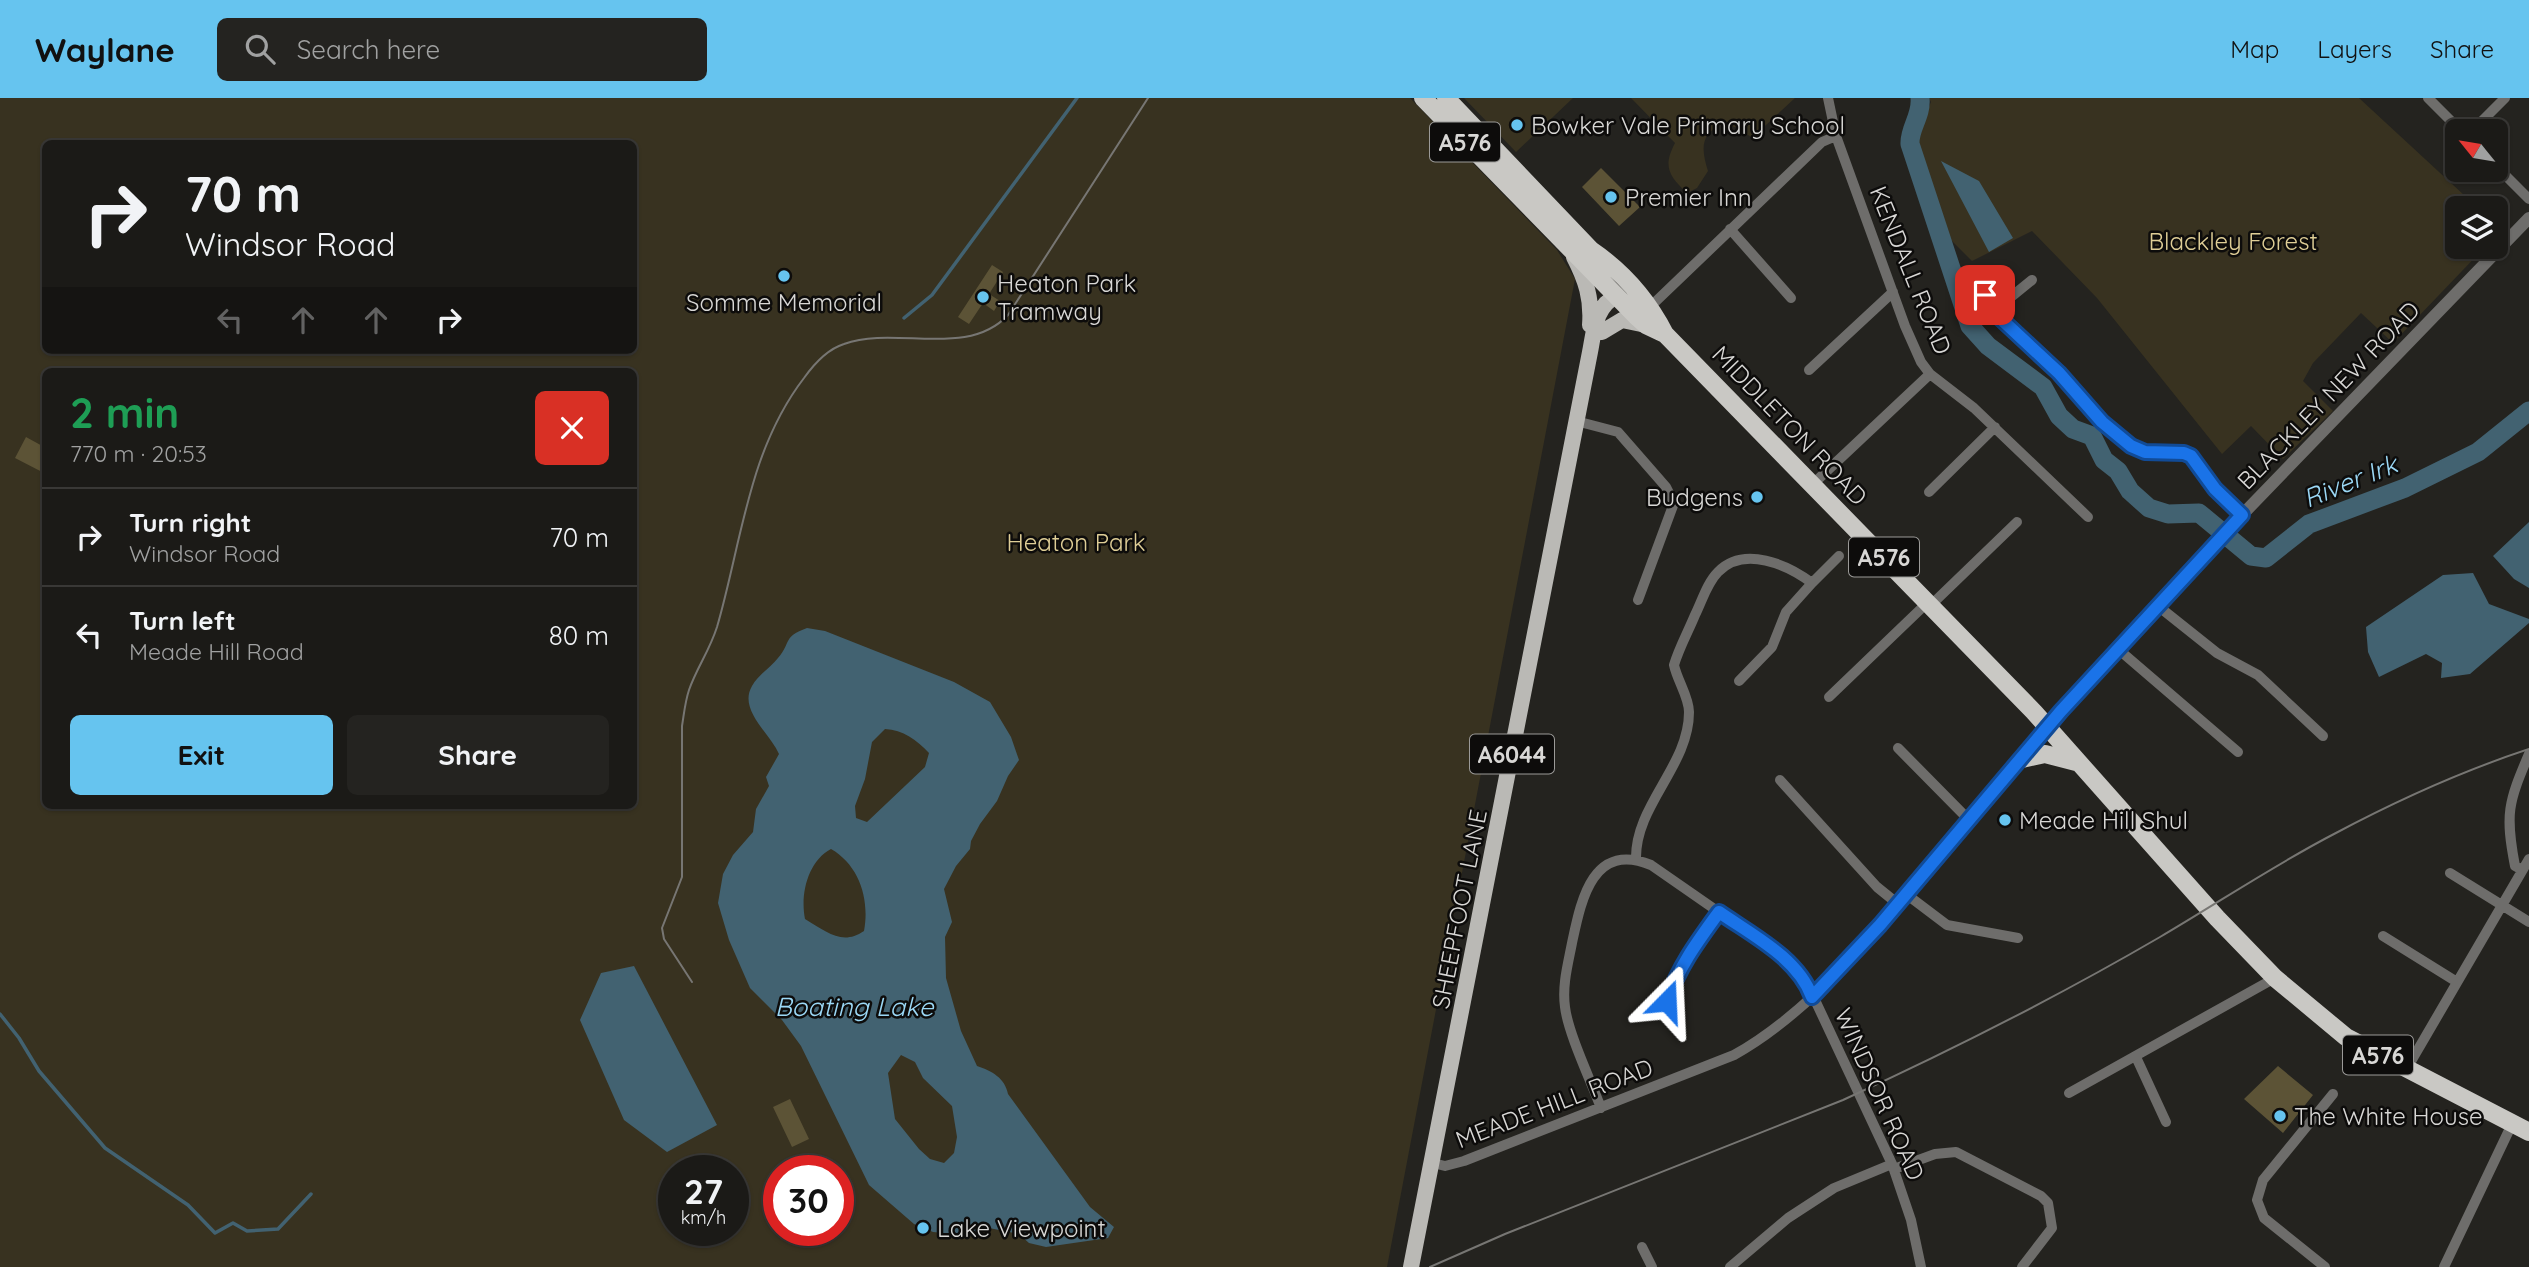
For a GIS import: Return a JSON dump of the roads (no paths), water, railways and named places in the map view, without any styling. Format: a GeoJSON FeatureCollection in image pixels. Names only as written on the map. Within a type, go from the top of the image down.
{"type":"FeatureCollection","features":[{"type":"Feature","properties":{"kind":"highway","name":"MIDDLETON ROAD"},"geometry":{"type":"LineString","coordinates":[[1423,98],[1616,296],[1646,325],[1665,334]]}},
{"type":"Feature","properties":{"kind":"highway","name":"MIDDLETON ROAD"},"geometry":{"type":"LineString","coordinates":[[1446,98],[1591,250],[1610,264],[1645,301],[1665,334],[1929,603],[2275,978],[2346,1037],[2529,1132]]}},
{"type":"Feature","properties":{"kind":"highway","name":"A576"},"geometry":{"type":"LineString","coordinates":[[1508,163],[1508,187]]}},
{"type":"Feature","properties":{"kind":"highway","name":"A576"},"geometry":{"type":"LineString","coordinates":[[1591,250],[1597,264],[1615,284],[1616,296]]}},
{"type":"Feature","properties":{"kind":"highway"},"geometry":{"type":"LineString","coordinates":[[1616,296],[1645,301]]}},
{"type":"Feature","properties":{"kind":"highway"},"geometry":{"type":"LineString","coordinates":[[2022,759],[2045,754],[2076,762]]}},
{"type":"Feature","properties":{"kind":"main road","name":"SHEEPFOOT LANE"},"geometry":{"type":"LineString","coordinates":[[1571,251],[1582,272],[1591,302],[1590,352]]}},
{"type":"Feature","properties":{"kind":"main road","name":"SHEEPFOOT LANE"},"geometry":{"type":"LineString","coordinates":[[1590,352],[1614,310],[1616,296]]}},
{"type":"Feature","properties":{"kind":"main road","name":"SHEEPFOOT LANE"},"geometry":{"type":"LineString","coordinates":[[1411,1267],[1590,352],[1601,309],[1608,300],[1616,296]]}},
{"type":"Feature","properties":{"kind":"main road"},"geometry":{"type":"LineString","coordinates":[[1602,332],[1622,320],[1646,325]]}},
{"type":"Feature","properties":{"kind":"street","name":"KENDALL ROAD"},"geometry":{"type":"LineString","coordinates":[[1828,98],[1836,136],[1893,292],[1915,349],[1930,374],[1975,408],[2088,517]]}},
{"type":"Feature","properties":{"kind":"street"},"geometry":{"type":"LineString","coordinates":[[2428,98],[2448,119]]}},
{"type":"Feature","properties":{"kind":"street"},"geometry":{"type":"LineString","coordinates":[[2484,119],[2505,98]]}},
{"type":"Feature","properties":{"kind":"street"},"geometry":{"type":"LineString","coordinates":[[1645,301],[1731,229],[1822,142],[1836,136]]}},
{"type":"Feature","properties":{"kind":"street"},"geometry":{"type":"LineString","coordinates":[[2508,178],[2529,199]]}},
{"type":"Feature","properties":{"kind":"street","name":"BLACKLEY NEW ROAD"},"geometry":{"type":"LineString","coordinates":[[2047,728],[2242,515],[2529,218]]}},
{"type":"Feature","properties":{"kind":"street"},"geometry":{"type":"LineString","coordinates":[[1731,229],[1791,298]]}},
{"type":"Feature","properties":{"kind":"street"},"geometry":{"type":"LineString","coordinates":[[1995,310],[2032,280]]}},
{"type":"Feature","properties":{"kind":"street"},"geometry":{"type":"LineString","coordinates":[[1809,370],[1893,292]]}},
{"type":"Feature","properties":{"kind":"street"},"geometry":{"type":"LineString","coordinates":[[1985,295],[1995,310],[2059,373],[2102,422],[2131,446],[2145,452],[2184,453],[2191,456],[2215,489],[2242,515]]}},
{"type":"Feature","properties":{"kind":"street"},"geometry":{"type":"LineString","coordinates":[[1813,484],[1930,374]]}},
{"type":"Feature","properties":{"kind":"street"},"geometry":{"type":"LineString","coordinates":[[1576,421],[1618,432],[1666,487],[1674,502],[1637,600]]}},
{"type":"Feature","properties":{"kind":"street"},"geometry":{"type":"LineString","coordinates":[[1929,492],[1994,428]]}},
{"type":"Feature","properties":{"kind":"street"},"geometry":{"type":"LineString","coordinates":[[1829,697],[2017,522]]}},
{"type":"Feature","properties":{"kind":"street"},"geometry":{"type":"LineString","coordinates":[[1739,681],[1772,647],[1786,612],[1839,556]]}},
{"type":"Feature","properties":{"kind":"street"},"geometry":{"type":"LineString","coordinates":[[1601,1108],[1565,1009],[1563,986],[1581,902],[1588,883],[1605,866],[1636,859],[1639,832],[1682,745],[1689,710],[1674,665],[1710,583],[1719,570],[1731,564],[1755,559],[1779,563],[1812,583]]}},
{"type":"Feature","properties":{"kind":"street"},"geometry":{"type":"LineString","coordinates":[[2158,606],[2217,653],[2258,675],[2323,736]]}},
{"type":"Feature","properties":{"kind":"street"},"geometry":{"type":"LineString","coordinates":[[2118,649],[2238,752]]}},
{"type":"Feature","properties":{"kind":"street","name":"MEADE HILL ROAD"},"geometry":{"type":"LineString","coordinates":[[1433,1163],[1445,1166],[1464,1161],[1734,1055],[1756,1042],[1812,997],[1847,963],[2047,728]]}},
{"type":"Feature","properties":{"kind":"street"},"geometry":{"type":"LineString","coordinates":[[1898,748],[1970,821]]}},
{"type":"Feature","properties":{"kind":"street"},"geometry":{"type":"LineString","coordinates":[[2522,870],[2515,866],[2508,827],[2510,804],[2529,754]]}},
{"type":"Feature","properties":{"kind":"street"},"geometry":{"type":"LineString","coordinates":[[1780,780],[1877,887],[1898,904]]}},
{"type":"Feature","properties":{"kind":"street","name":"WINDSOR ROAD"},"geometry":{"type":"LineString","coordinates":[[1636,859],[1651,864],[1719,912],[1796,969],[1807,984],[1829,1024],[1893,1167],[1911,1220],[1922,1267]]}},
{"type":"Feature","properties":{"kind":"street"},"geometry":{"type":"LineString","coordinates":[[2406,1070],[2529,859]]}},
{"type":"Feature","properties":{"kind":"street"},"geometry":{"type":"LineString","coordinates":[[2450,873],[2529,922]]}},
{"type":"Feature","properties":{"kind":"street"},"geometry":{"type":"LineString","coordinates":[[1906,894],[1947,925],[2018,938]]}},
{"type":"Feature","properties":{"kind":"street"},"geometry":{"type":"LineString","coordinates":[[1668,1012],[1667,1001],[1676,975],[1719,912]]}},
{"type":"Feature","properties":{"kind":"street"},"geometry":{"type":"LineString","coordinates":[[2384,936],[2457,982]]}},
{"type":"Feature","properties":{"kind":"street"},"geometry":{"type":"LineString","coordinates":[[2069,1093],[2275,978]]}},
{"type":"Feature","properties":{"kind":"street"},"geometry":{"type":"LineString","coordinates":[[2136,1056],[2166,1122]]}},
{"type":"Feature","properties":{"kind":"street"},"geometry":{"type":"LineString","coordinates":[[2325,1267],[2264,1218],[2257,1200],[2263,1180],[2333,1094]]}},
{"type":"Feature","properties":{"kind":"street"},"geometry":{"type":"LineString","coordinates":[[2444,1267],[2512,1124]]}},
{"type":"Feature","properties":{"kind":"street"},"geometry":{"type":"LineString","coordinates":[[1730,1267],[1788,1218],[1834,1188],[1935,1154],[1956,1152],[2041,1196],[2048,1203],[2052,1228],[2022,1267]]}},
{"type":"Feature","properties":{"kind":"street"},"geometry":{"type":"LineString","coordinates":[[1642,1247],[1653,1267]]}},
{"type":"Feature","properties":{"kind":"water"},"geometry":{"type":"Polygon","coordinates":[[[1941,161],[1979,181],[2013,238],[1989,252],[1941,161]]]}},
{"type":"Feature","properties":{"kind":"water"},"geometry":{"type":"Polygon","coordinates":[[[2529,522],[2529,588],[2514,579],[2493,556],[2529,522]]]}},
{"type":"Feature","properties":{"kind":"water"},"geometry":{"type":"Polygon","coordinates":[[[2473,573],[2489,604],[2529,619],[2529,623],[2470,674],[2441,678],[2442,663],[2426,654],[2379,677],[2368,652],[2366,627],[2443,575],[2473,573]]]}},
{"type":"Feature","properties":{"kind":"water","name":"Boating Lake"},"geometry":{"type":"Polygon","coordinates":[[[807,628],[825,631],[954,682],[990,702],[1011,737],[1019,760],[1008,776],[997,801],[980,824],[970,849],[956,866],[944,889],[952,922],[945,937],[946,978],[961,1031],[977,1066],[1001,1079],[1008,1094],[1090,1207],[1114,1227],[1108,1238],[1046,1247],[1029,1243],[1019,1234],[989,1228],[974,1236],[933,1232],[914,1224],[869,1185],[801,1046],[782,1020],[750,988],[729,940],[718,903],[723,874],[733,855],[753,832],[756,809],[769,786],[766,777],[779,754],[752,713],[749,695],[752,686],[778,658],[791,637],[807,628]],[[885,729],[872,742],[865,779],[855,806],[856,818],[867,822],[925,767],[929,753],[909,736],[885,729]],[[831,849],[823,854],[807,879],[805,919],[834,936],[856,935],[864,931],[865,919],[864,895],[860,884],[849,864],[841,856],[831,849]],[[901,1055],[888,1073],[895,1119],[930,1159],[944,1163],[954,1153],[957,1137],[952,1106],[923,1078],[915,1062],[901,1055]]]}},
{"type":"Feature","properties":{"kind":"water"},"geometry":{"type":"Polygon","coordinates":[[[634,966],[717,1125],[667,1152],[624,1120],[580,1020],[601,973],[634,966]]]}},
{"type":"Feature","properties":{"kind":"waterway"},"geometry":{"type":"LineString","coordinates":[[904,318],[932,295],[1077,98]]}},
{"type":"Feature","properties":{"kind":"waterway","name":"River Irk"},"geometry":{"type":"LineString","coordinates":[[1920,98],[1910,144],[1970,326],[1988,346],[2043,387],[2059,416],[2073,429],[2092,436],[2104,460],[2118,471],[2130,491],[2149,508],[2168,514],[2199,513],[2251,556],[2266,558],[2309,524],[2405,488],[2478,452],[2529,411]]}},
{"type":"Feature","properties":{"kind":"waterway"},"geometry":{"type":"LineString","coordinates":[[0,1014],[19,1038],[39,1071],[105,1148],[188,1205],[215,1233],[233,1223],[247,1231],[278,1229],[311,1194]]}},
{"type":"Feature","properties":{"kind":"tram line"},"geometry":{"type":"LineString","coordinates":[[692,982],[664,939],[662,928],[682,877],[682,726],[692,682],[717,627],[758,466],[785,406],[812,367],[838,346],[864,339],[952,339],[991,328],[1008,315],[1148,98]]}},
{"type":"Feature","properties":{"kind":"tram line"},"geometry":{"type":"LineString","coordinates":[[1430,1267],[1505,1234],[1843,1100],[1884,1081],[2082,981],[2290,858],[2357,822],[2454,777],[2529,749]]}},
{"type":"Feature","properties":{"kind":"place","name":"Bowker Vale Primary School"},"geometry":{"type":"Point","coordinates":[1517,125]}},
{"type":"Feature","properties":{"kind":"place","name":"Premier Inn"},"geometry":{"type":"Point","coordinates":[1611,197]}},
{"type":"Feature","properties":{"kind":"place","name":"Somme Memorial"},"geometry":{"type":"Point","coordinates":[784,276]}},
{"type":"Feature","properties":{"kind":"place","name":"Heaton Park Tramway"},"geometry":{"type":"Point","coordinates":[983,297]}},
{"type":"Feature","properties":{"kind":"place","name":"Budgens"},"geometry":{"type":"Point","coordinates":[1757,497]}},
{"type":"Feature","properties":{"kind":"place","name":"Meade Hill Shul"},"geometry":{"type":"Point","coordinates":[2005,820]}},
{"type":"Feature","properties":{"kind":"place","name":"The White House"},"geometry":{"type":"Point","coordinates":[2280,1116]}},
{"type":"Feature","properties":{"kind":"place","name":"Lake Viewpoint"},"geometry":{"type":"Point","coordinates":[923,1228]}},
{"type":"Feature","properties":{"kind":"park label","name":"Blackley Forest"},"geometry":{"type":"Point","coordinates":[2233,241]}},
{"type":"Feature","properties":{"kind":"park label","name":"Heaton Park"},"geometry":{"type":"Point","coordinates":[1076,542]}}]}
